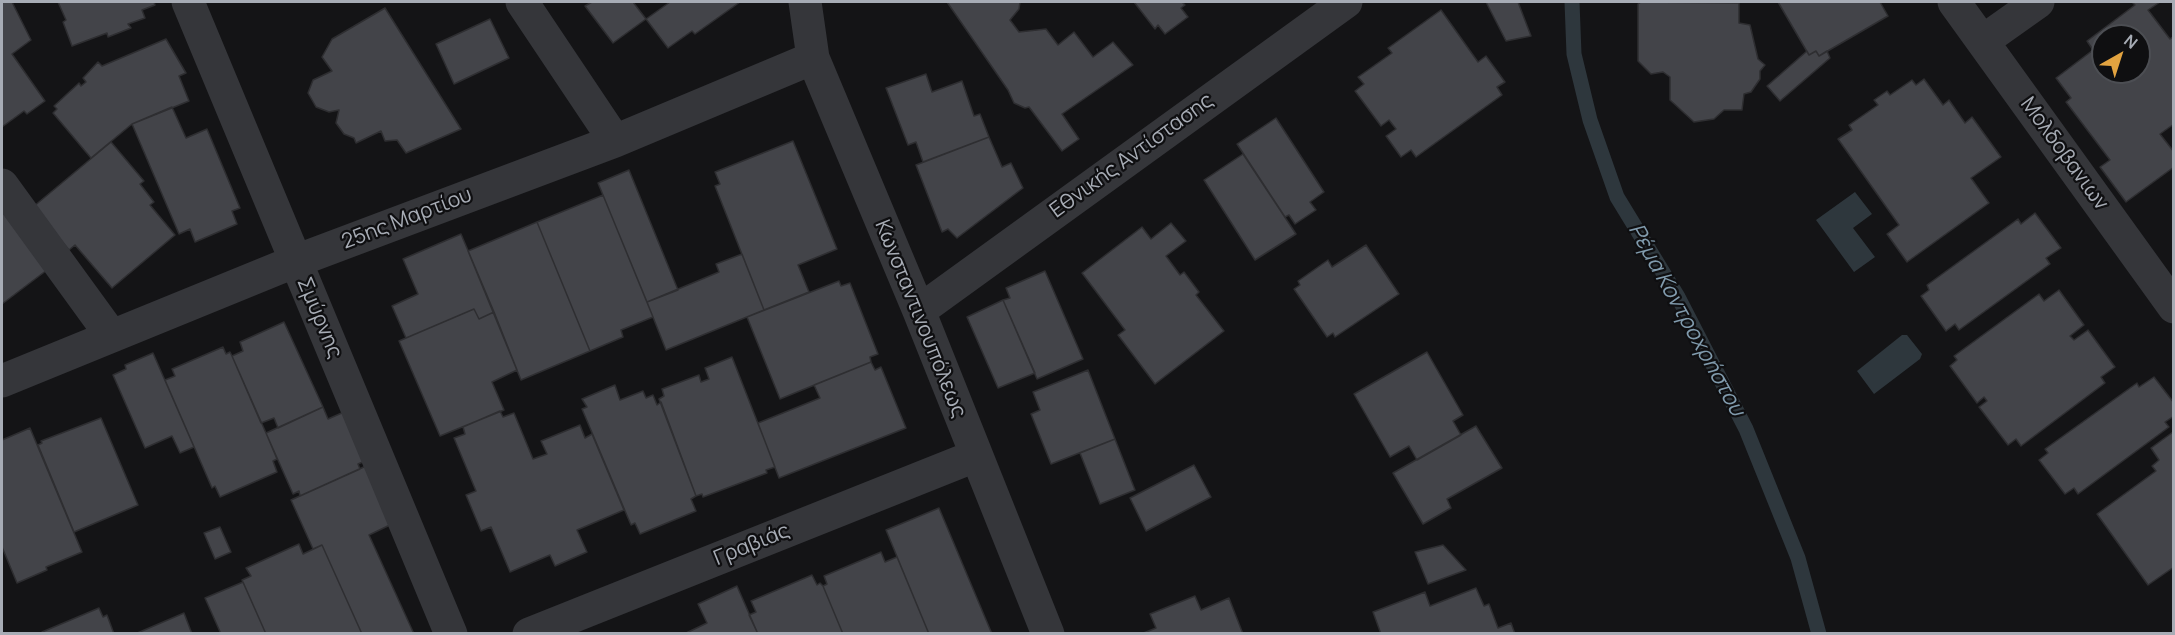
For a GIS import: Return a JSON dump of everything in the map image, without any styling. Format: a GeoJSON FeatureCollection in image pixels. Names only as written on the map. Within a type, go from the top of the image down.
{"type":"FeatureCollection","features":[{"type":"Feature","properties":{"kind":"street","name":"Σμύρνης"},"geometry":{"type":"LineString","coordinates":[[188,2],[451,633]]}},
{"type":"Feature","properties":{"kind":"street"},"geometry":{"type":"LineString","coordinates":[[522,2],[615,141]]}},
{"type":"Feature","properties":{"kind":"street","name":"Κωνσταντινουπόλεως"},"geometry":{"type":"LineString","coordinates":[[805,2],[813,58],[919,311],[975,456],[1048,633]]}},
{"type":"Feature","properties":{"kind":"street","name":"Εθνικής Αντίστασης"},"geometry":{"type":"LineString","coordinates":[[919,311],[1346,2]]}},
{"type":"Feature","properties":{"kind":"street","name":"Μολδοβανιων"},"geometry":{"type":"LineString","coordinates":[[1954,2],[2174,307]]}},
{"type":"Feature","properties":{"kind":"street"},"geometry":{"type":"LineString","coordinates":[[1983,41],[2038,2]]}},
{"type":"Feature","properties":{"kind":"street","name":"25ης Μαρτίου"},"geometry":{"type":"LineString","coordinates":[[2,381],[296,261],[615,141],[813,58]]}},
{"type":"Feature","properties":{"kind":"street"},"geometry":{"type":"LineString","coordinates":[[2,185],[111,335]]}},
{"type":"Feature","properties":{"kind":"street","name":"Γραβιάς"},"geometry":{"type":"LineString","coordinates":[[529,633],[975,456]]}},
{"type":"Feature","properties":{"kind":"shaded area"},"geometry":{"type":"Polygon","coordinates":[[[1855,192],[1872,214],[1853,228],[1875,257],[1854,272],[1816,220],[1855,192]]]}},
{"type":"Feature","properties":{"kind":"shaded area"},"geometry":{"type":"Polygon","coordinates":[[[1902,335],[1907,335],[1922,354],[1920,359],[1874,394],[1857,371],[1902,335]]]}},
{"type":"Feature","properties":{"kind":"building"},"geometry":{"type":"Polygon","coordinates":[[[2,2],[12,2],[31,40],[12,54],[45,101],[27,114],[24,111],[2,127],[2,2]]]}},
{"type":"Feature","properties":{"kind":"building"},"geometry":{"type":"Polygon","coordinates":[[[58,2],[154,2],[155,5],[142,10],[145,18],[128,24],[131,28],[108,37],[107,33],[72,46],[63,22],[66,20],[58,2]]]}},
{"type":"Feature","properties":{"kind":"building"},"geometry":{"type":"Polygon","coordinates":[[[592,2],[633,2],[646,19],[613,43],[585,6],[592,2]]]}},
{"type":"Feature","properties":{"kind":"building"},"geometry":{"type":"Polygon","coordinates":[[[670,2],[740,2],[695,34],[692,31],[668,48],[646,19],[670,2]]]}},
{"type":"Feature","properties":{"kind":"building"},"geometry":{"type":"Polygon","coordinates":[[[947,2],[1020,2],[1019,9],[1010,20],[1019,32],[1046,29],[1058,45],[1074,32],[1093,57],[1113,42],[1133,65],[1062,114],[1079,139],[1062,151],[1029,107],[1025,108],[1014,103],[1008,90],[947,2]]]}},
{"type":"Feature","properties":{"kind":"building"},"geometry":{"type":"Polygon","coordinates":[[[1134,2],[1182,2],[1185,5],[1181,8],[1188,17],[1165,34],[1158,25],[1155,29],[1134,2]]]}},
{"type":"Feature","properties":{"kind":"building"},"geometry":{"type":"Polygon","coordinates":[[[1486,2],[1518,2],[1531,36],[1506,41],[1486,2]]]}},
{"type":"Feature","properties":{"kind":"building"},"geometry":{"type":"Polygon","coordinates":[[[1641,2],[1739,3],[1739,23],[1750,25],[1758,59],[1765,65],[1760,71],[1760,79],[1751,92],[1744,94],[1742,110],[1724,110],[1714,119],[1694,122],[1670,100],[1670,77],[1663,72],[1651,74],[1638,61],[1638,4],[1641,2]]]}},
{"type":"Feature","properties":{"kind":"building"},"geometry":{"type":"Polygon","coordinates":[[[1778,2],[1880,2],[1888,16],[1819,56],[1816,51],[1809,55],[1778,2]]]}},
{"type":"Feature","properties":{"kind":"building"},"geometry":{"type":"Polygon","coordinates":[[[2132,2],[2160,2],[2148,10],[2170,39],[2174,36],[2174,124],[2160,134],[2174,152],[2174,167],[2126,202],[2100,167],[2110,160],[2066,102],[2071,98],[2056,78],[2091,52],[2091,84],[2151,84],[2151,24],[2110,24],[2135,5],[2132,2]]]}},
{"type":"Feature","properties":{"kind":"building"},"geometry":{"type":"Polygon","coordinates":[[[385,8],[461,129],[406,153],[397,140],[385,141],[381,131],[356,143],[354,138],[344,134],[336,123],[339,110],[329,112],[316,107],[308,93],[313,80],[332,71],[322,57],[332,39],[385,8]]]}},
{"type":"Feature","properties":{"kind":"building"},"geometry":{"type":"Polygon","coordinates":[[[1441,10],[1478,62],[1486,56],[1505,82],[1497,87],[1502,95],[1416,157],[1411,150],[1401,157],[1386,136],[1396,129],[1389,120],[1381,126],[1355,91],[1364,84],[1358,77],[1392,53],[1388,48],[1441,10]]]}},
{"type":"Feature","properties":{"kind":"building"},"geometry":{"type":"Polygon","coordinates":[[[490,19],[509,58],[454,84],[436,44],[490,19]]]}},
{"type":"Feature","properties":{"kind":"building"},"geometry":{"type":"Polygon","coordinates":[[[166,39],[186,73],[179,76],[189,101],[132,124],[91,158],[53,113],[57,109],[54,106],[79,83],[81,86],[86,82],[83,78],[98,62],[102,66],[166,39]]]}},
{"type":"Feature","properties":{"kind":"building"},"geometry":{"type":"Polygon","coordinates":[[[1807,51],[1809,55],[1816,51],[1819,56],[1827,51],[1830,58],[1780,101],[1767,86],[1807,51]]]}},
{"type":"Feature","properties":{"kind":"building"},"geometry":{"type":"Polygon","coordinates":[[[926,74],[932,92],[962,81],[974,116],[980,114],[989,137],[923,162],[916,142],[908,145],[886,88],[926,74]]]}},
{"type":"Feature","properties":{"kind":"building"},"geometry":{"type":"Polygon","coordinates":[[[1924,79],[1943,105],[1949,100],[1965,123],[1972,117],[2001,157],[1971,178],[1989,203],[1907,262],[1887,234],[1899,225],[1838,139],[1852,130],[1849,125],[1878,105],[1874,100],[1887,91],[1890,95],[1912,80],[1916,85],[1924,79]]]}},
{"type":"Feature","properties":{"kind":"building"},"geometry":{"type":"Polygon","coordinates":[[[172,107],[186,138],[207,129],[240,208],[232,211],[237,224],[195,242],[190,229],[179,234],[132,124],[172,107]]]}},
{"type":"Feature","properties":{"kind":"building"},"geometry":{"type":"Polygon","coordinates":[[[1276,118],[1324,192],[1310,202],[1316,210],[1295,224],[1289,215],[1285,217],[1237,144],[1276,118]]]}},
{"type":"Feature","properties":{"kind":"building"},"geometry":{"type":"Polygon","coordinates":[[[989,137],[1002,167],[1011,163],[1023,188],[957,238],[948,229],[942,232],[916,165],[989,137]]]}},
{"type":"Feature","properties":{"kind":"building"},"geometry":{"type":"Polygon","coordinates":[[[793,141],[837,249],[798,265],[809,292],[764,310],[715,186],[720,184],[715,172],[793,141]]]}},
{"type":"Feature","properties":{"kind":"building"},"geometry":{"type":"Polygon","coordinates":[[[111,142],[144,181],[140,184],[154,202],[150,205],[175,235],[112,288],[75,245],[69,250],[33,207],[111,142]]]}},
{"type":"Feature","properties":{"kind":"building"},"geometry":{"type":"Polygon","coordinates":[[[1243,154],[1296,234],[1255,260],[1204,180],[1243,154]]]}},
{"type":"Feature","properties":{"kind":"building"},"geometry":{"type":"Polygon","coordinates":[[[629,170],[678,290],[647,302],[598,183],[629,170]]]}},
{"type":"Feature","properties":{"kind":"building"},"geometry":{"type":"Polygon","coordinates":[[[603,195],[653,317],[621,330],[623,337],[590,351],[537,222],[603,195]]]}},
{"type":"Feature","properties":{"kind":"building"},"geometry":{"type":"Polygon","coordinates":[[[2,211],[47,270],[2,304],[2,211]]]}},
{"type":"Feature","properties":{"kind":"building"},"geometry":{"type":"Polygon","coordinates":[[[2035,213],[2061,248],[2046,258],[2050,264],[1959,330],[1955,324],[1946,331],[1921,296],[1929,290],[1927,285],[2018,219],[2021,224],[2035,213]]]}},
{"type":"Feature","properties":{"kind":"building"},"geometry":{"type":"Polygon","coordinates":[[[537,222],[590,351],[521,380],[468,251],[537,222]]]}},
{"type":"Feature","properties":{"kind":"building"},"geometry":{"type":"Polygon","coordinates":[[[1171,223],[1186,241],[1166,256],[1180,275],[1184,272],[1199,292],[1196,295],[1224,331],[1155,384],[1118,335],[1125,330],[1082,273],[1142,227],[1151,239],[1171,223]]]}},
{"type":"Feature","properties":{"kind":"building"},"geometry":{"type":"Polygon","coordinates":[[[461,234],[494,312],[479,319],[474,309],[406,338],[392,306],[418,294],[403,259],[461,234]]]}},
{"type":"Feature","properties":{"kind":"building"},"geometry":{"type":"Polygon","coordinates":[[[1366,245],[1399,294],[1335,337],[1333,333],[1327,337],[1294,289],[1300,285],[1298,281],[1328,260],[1332,267],[1366,245]]]}},
{"type":"Feature","properties":{"kind":"building"},"geometry":{"type":"Polygon","coordinates":[[[742,254],[764,310],[666,350],[647,302],[719,272],[716,264],[742,254]]]}},
{"type":"Feature","properties":{"kind":"building"},"geometry":{"type":"Polygon","coordinates":[[[1045,271],[1083,359],[1037,379],[1003,300],[1010,298],[1006,288],[1045,271]]]}},
{"type":"Feature","properties":{"kind":"building"},"geometry":{"type":"Polygon","coordinates":[[[839,281],[841,286],[850,283],[878,354],[870,357],[871,362],[780,399],[747,317],[839,281]]]}},
{"type":"Feature","properties":{"kind":"building"},"geometry":{"type":"Polygon","coordinates":[[[2059,290],[2084,325],[2070,336],[2074,340],[2088,330],[2115,367],[2101,377],[2105,383],[2021,446],[2016,439],[2008,445],[1979,407],[1987,401],[1984,397],[1977,403],[1950,366],[1957,360],[1954,356],[2039,294],[2044,301],[2059,290]]]}},
{"type":"Feature","properties":{"kind":"building"},"geometry":{"type":"Polygon","coordinates":[[[1003,300],[1035,373],[998,388],[967,317],[1003,300]]]}},
{"type":"Feature","properties":{"kind":"building"},"geometry":{"type":"Polygon","coordinates":[[[474,309],[479,319],[494,312],[517,370],[492,382],[504,410],[440,436],[399,341],[474,309]]]}},
{"type":"Feature","properties":{"kind":"building"},"geometry":{"type":"Polygon","coordinates":[[[284,322],[323,407],[278,428],[274,418],[261,423],[232,356],[243,351],[240,342],[284,322]]]}},
{"type":"Feature","properties":{"kind":"building"},"geometry":{"type":"Polygon","coordinates":[[[223,347],[226,354],[230,352],[266,433],[277,459],[273,461],[277,472],[220,497],[215,486],[212,488],[165,380],[175,376],[172,369],[223,347]]]}},
{"type":"Feature","properties":{"kind":"building"},"geometry":{"type":"Polygon","coordinates":[[[1427,352],[1463,415],[1453,421],[1461,435],[1417,460],[1409,446],[1390,457],[1354,394],[1427,352]]]}},
{"type":"Feature","properties":{"kind":"building"},"geometry":{"type":"Polygon","coordinates":[[[153,353],[194,447],[180,453],[172,436],[145,448],[113,375],[126,369],[125,365],[153,353]]]}},
{"type":"Feature","properties":{"kind":"building"},"geometry":{"type":"Polygon","coordinates":[[[732,357],[775,467],[766,470],[767,473],[703,497],[702,494],[696,496],[659,399],[664,396],[662,389],[699,375],[701,382],[709,379],[705,368],[732,357]]]}},
{"type":"Feature","properties":{"kind":"building"},"geometry":{"type":"Polygon","coordinates":[[[871,362],[875,370],[881,367],[906,428],[779,478],[758,423],[820,398],[814,385],[871,362]]]}},
{"type":"Feature","properties":{"kind":"building"},"geometry":{"type":"Polygon","coordinates":[[[1088,370],[1115,439],[1051,464],[1031,414],[1040,410],[1033,392],[1088,370]]]}},
{"type":"Feature","properties":{"kind":"building"},"geometry":{"type":"Polygon","coordinates":[[[2154,377],[2174,403],[2174,416],[2165,422],[2169,427],[2078,494],[2074,488],[2065,494],[2039,460],[2048,453],[2045,449],[2137,383],[2139,387],[2154,377]]]}},
{"type":"Feature","properties":{"kind":"building"},"geometry":{"type":"Polygon","coordinates":[[[615,385],[620,400],[643,391],[646,398],[653,395],[657,405],[661,402],[696,496],[691,499],[696,511],[640,534],[635,523],[631,525],[582,409],[587,407],[582,399],[615,385]]]}},
{"type":"Feature","properties":{"kind":"building"},"geometry":{"type":"Polygon","coordinates":[[[323,407],[328,419],[344,412],[365,461],[358,464],[360,469],[300,496],[299,491],[293,494],[266,433],[323,407]]]}},
{"type":"Feature","properties":{"kind":"building"},"geometry":{"type":"Polygon","coordinates":[[[500,411],[503,417],[514,413],[533,459],[547,454],[541,441],[580,425],[585,438],[592,434],[624,510],[577,530],[587,552],[555,566],[550,555],[510,572],[491,527],[481,531],[466,495],[476,491],[454,438],[465,434],[463,427],[500,411]]]}},
{"type":"Feature","properties":{"kind":"building"},"geometry":{"type":"Polygon","coordinates":[[[101,418],[138,505],[74,532],[38,445],[42,443],[41,441],[101,418]]]}},
{"type":"Feature","properties":{"kind":"building"},"geometry":{"type":"Polygon","coordinates":[[[1476,426],[1502,468],[1447,499],[1451,508],[1423,524],[1393,473],[1476,426]]]}},
{"type":"Feature","properties":{"kind":"building"},"geometry":{"type":"Polygon","coordinates":[[[30,428],[82,552],[46,567],[47,570],[17,583],[2,547],[2,440],[30,428]]]}},
{"type":"Feature","properties":{"kind":"building"},"geometry":{"type":"Polygon","coordinates":[[[2173,432],[2174,567],[2148,585],[2097,514],[2156,471],[2152,466],[2159,460],[2151,448],[2173,432]]]}},
{"type":"Feature","properties":{"kind":"building"},"geometry":{"type":"Polygon","coordinates":[[[1115,439],[1135,490],[1100,504],[1080,453],[1115,439]]]}},
{"type":"Feature","properties":{"kind":"building"},"geometry":{"type":"Polygon","coordinates":[[[1194,465],[1211,497],[1146,531],[1130,498],[1194,465]]]}},
{"type":"Feature","properties":{"kind":"building"},"geometry":{"type":"Polygon","coordinates":[[[366,466],[392,524],[369,535],[414,634],[362,634],[322,545],[313,549],[291,500],[366,466]]]}},
{"type":"Feature","properties":{"kind":"building"},"geometry":{"type":"Polygon","coordinates":[[[939,508],[992,634],[929,634],[886,530],[939,508]]]}},
{"type":"Feature","properties":{"kind":"building"},"geometry":{"type":"Polygon","coordinates":[[[220,527],[231,552],[215,559],[204,533],[220,527]]]}},
{"type":"Feature","properties":{"kind":"building"},"geometry":{"type":"Polygon","coordinates":[[[299,544],[303,554],[322,545],[362,634],[266,634],[242,580],[251,576],[246,568],[299,544]]]}},
{"type":"Feature","properties":{"kind":"building"},"geometry":{"type":"Polygon","coordinates":[[[1443,545],[1466,570],[1428,584],[1415,552],[1443,545]]]}},
{"type":"Feature","properties":{"kind":"building"},"geometry":{"type":"Polygon","coordinates":[[[881,552],[885,562],[897,557],[929,634],[843,634],[823,586],[827,584],[824,576],[881,552]]]}},
{"type":"Feature","properties":{"kind":"building"},"geometry":{"type":"Polygon","coordinates":[[[812,575],[817,585],[820,583],[823,586],[843,634],[758,634],[749,615],[756,612],[751,601],[812,575]]]}},
{"type":"Feature","properties":{"kind":"building"},"geometry":{"type":"Polygon","coordinates":[[[243,582],[266,634],[221,634],[205,598],[243,582]]]}},
{"type":"Feature","properties":{"kind":"building"},"geometry":{"type":"Polygon","coordinates":[[[737,586],[758,634],[684,634],[707,623],[698,604],[737,586]]]}},
{"type":"Feature","properties":{"kind":"building"},"geometry":{"type":"Polygon","coordinates":[[[1476,588],[1484,606],[1489,604],[1498,628],[1511,623],[1515,634],[1381,634],[1373,612],[1425,592],[1430,606],[1476,588]]]}},
{"type":"Feature","properties":{"kind":"building"},"geometry":{"type":"Polygon","coordinates":[[[1195,596],[1201,610],[1229,598],[1243,634],[1141,634],[1156,628],[1150,614],[1195,596]]]}},
{"type":"Feature","properties":{"kind":"building"},"geometry":{"type":"Polygon","coordinates":[[[99,608],[103,617],[107,615],[114,634],[43,634],[42,632],[99,608]]]}},
{"type":"Feature","properties":{"kind":"building"},"geometry":{"type":"Polygon","coordinates":[[[184,613],[192,634],[135,634],[184,613]]]}},
{"type":"Feature","properties":{"kind":"waterway","name":"Ρέμα Κοντροχρήστου"},"geometry":{"type":"LineString","coordinates":[[1572,2],[1574,54],[1590,120],[1617,197],[1678,297],[1746,429],[1798,558],[1819,634]]}}]}
